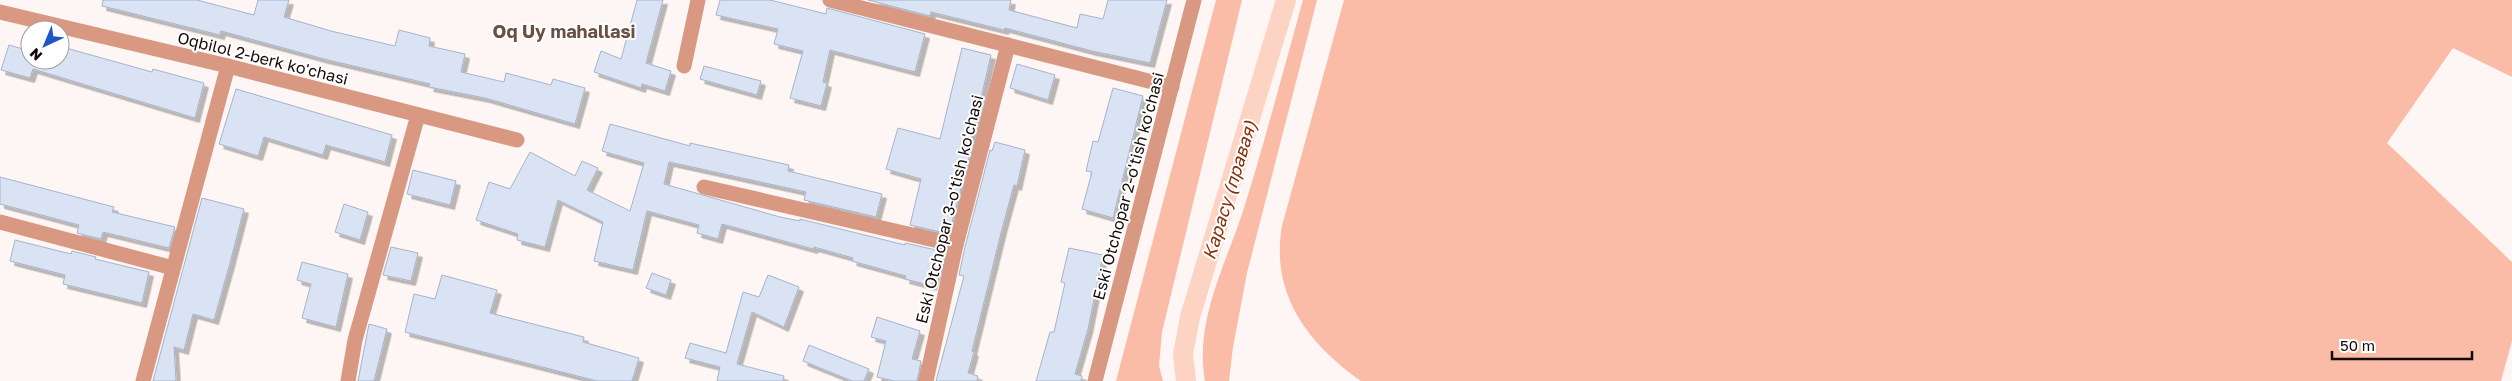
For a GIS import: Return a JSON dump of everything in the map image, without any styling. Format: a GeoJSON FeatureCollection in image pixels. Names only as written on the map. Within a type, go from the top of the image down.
{"type":"FeatureCollection","features":[{"type":"Feature","properties":{"kind":"street"},"geometry":{"type":"LineString","coordinates":[[684,66],[698,0]]}},
{"type":"Feature","properties":{"kind":"street"},"geometry":{"type":"LineString","coordinates":[[830,0],[1172,87]]}},
{"type":"Feature","properties":{"kind":"street","name":"Eski Otchopar 2-o'tish ko'chasi"},"geometry":{"type":"LineString","coordinates":[[1095,381],[1194,0]]}},
{"type":"Feature","properties":{"kind":"street","name":"Oqbilol 2-berk ko'chasi"},"geometry":{"type":"LineString","coordinates":[[0,12],[228,66],[517,140]]}},
{"type":"Feature","properties":{"kind":"street","name":"Eski Otchopar 3-o'tish ko'chasi"},"geometry":{"type":"LineString","coordinates":[[926,381],[956,245],[1008,46]]}},
{"type":"Feature","properties":{"kind":"street"},"geometry":{"type":"LineString","coordinates":[[144,381],[228,66]]}},
{"type":"Feature","properties":{"kind":"street"},"geometry":{"type":"LineString","coordinates":[[348,381],[355,340],[418,115]]}},
{"type":"Feature","properties":{"kind":"street"},"geometry":{"type":"LineString","coordinates":[[704,187],[956,245]]}},
{"type":"Feature","properties":{"kind":"street"},"geometry":{"type":"LineString","coordinates":[[0,222],[173,268]]}},
{"type":"Feature","properties":{"kind":"shaded area"},"geometry":{"type":"Polygon","coordinates":[[[1216,0],[1242,0],[1162,332],[1159,366],[1163,381],[1116,381],[1216,0]]]}},
{"type":"Feature","properties":{"kind":"shaded area"},"geometry":{"type":"Polygon","coordinates":[[[1303,0],[1317,0],[1247,273],[1233,347],[1229,381],[1205,381],[1203,358],[1208,313],[1253,179],[1303,0]]]}},
{"type":"Feature","properties":{"kind":"shaded area"},"geometry":{"type":"Polygon","coordinates":[[[1344,0],[2512,0],[2512,77],[2453,48],[2387,143],[2512,262],[2512,341],[2501,381],[1361,381],[1325,351],[1297,315],[1288,295],[1282,274],[1280,251],[1282,226],[1344,0]]]}},
{"type":"Feature","properties":{"kind":"building"},"geometry":{"type":"Polygon","coordinates":[[[103,0],[197,0],[254,15],[258,0],[289,0],[284,17],[331,31],[395,46],[399,30],[430,38],[429,46],[465,54],[461,72],[504,82],[506,73],[551,85],[553,79],[585,88],[575,124],[485,98],[429,87],[430,84],[324,59],[221,31],[220,35],[102,6],[103,0]]]}},
{"type":"Feature","properties":{"kind":"building"},"geometry":{"type":"Polygon","coordinates":[[[637,0],[663,0],[646,63],[671,71],[665,91],[642,84],[641,88],[594,72],[601,51],[621,59],[637,0]]]}},
{"type":"Feature","properties":{"kind":"building"},"geometry":{"type":"Polygon","coordinates":[[[720,0],[770,0],[826,14],[827,8],[925,34],[915,72],[830,50],[823,82],[827,83],[821,106],[790,98],[803,51],[774,44],[778,29],[716,15],[720,0]]]}},
{"type":"Feature","properties":{"kind":"building"},"geometry":{"type":"Polygon","coordinates":[[[868,0],[1011,0],[1009,10],[1077,28],[1080,14],[1103,19],[1108,0],[1167,0],[1150,63],[1092,51],[1005,28],[1004,30],[931,12],[930,16],[868,0]]]}},
{"type":"Feature","properties":{"kind":"building"},"geometry":{"type":"Polygon","coordinates":[[[9,45],[20,48],[20,70],[33,70],[30,78],[1,70],[9,45]]]}},
{"type":"Feature","properties":{"kind":"building"},"geometry":{"type":"Polygon","coordinates":[[[962,48],[991,55],[972,137],[972,146],[949,234],[910,225],[921,179],[886,169],[898,128],[940,139],[962,48]]]}},
{"type":"Feature","properties":{"kind":"building"},"geometry":{"type":"Polygon","coordinates":[[[70,49],[152,72],[153,69],[204,83],[195,118],[36,70],[70,70],[70,49]]]}},
{"type":"Feature","properties":{"kind":"building"},"geometry":{"type":"Polygon","coordinates":[[[1017,64],[1055,75],[1048,100],[1010,88],[1017,64]]]}},
{"type":"Feature","properties":{"kind":"building"},"geometry":{"type":"Polygon","coordinates":[[[704,66],[761,81],[757,95],[700,79],[704,66]]]}},
{"type":"Feature","properties":{"kind":"building"},"geometry":{"type":"Polygon","coordinates":[[[1113,88],[1143,96],[1113,218],[1082,209],[1092,172],[1086,171],[1093,141],[1098,142],[1113,88]]]}},
{"type":"Feature","properties":{"kind":"building"},"geometry":{"type":"Polygon","coordinates":[[[236,89],[392,135],[385,162],[326,145],[323,155],[264,137],[258,156],[219,144],[236,89]]]}},
{"type":"Feature","properties":{"kind":"building"},"geometry":{"type":"Polygon","coordinates":[[[610,124],[690,146],[690,143],[789,165],[788,171],[882,194],[876,217],[804,200],[806,192],[669,162],[664,184],[780,217],[800,221],[800,219],[905,245],[905,243],[945,252],[941,271],[937,270],[932,286],[905,279],[906,276],[852,261],[853,258],[722,224],[718,239],[697,233],[699,225],[647,211],[633,270],[594,261],[603,222],[558,200],[545,247],[517,240],[518,234],[476,220],[489,182],[510,189],[530,152],[575,176],[582,161],[598,168],[587,190],[630,211],[644,163],[602,151],[610,124]]]}},
{"type":"Feature","properties":{"kind":"building"},"geometry":{"type":"Polygon","coordinates":[[[995,142],[1025,150],[1017,186],[1014,185],[1002,229],[972,351],[974,352],[968,373],[978,376],[977,381],[936,381],[964,276],[959,275],[965,247],[990,150],[992,151],[995,142]]]}},
{"type":"Feature","properties":{"kind":"building"},"geometry":{"type":"Polygon","coordinates":[[[413,170],[456,181],[450,205],[407,194],[413,170]]]}},
{"type":"Feature","properties":{"kind":"building"},"geometry":{"type":"Polygon","coordinates":[[[0,177],[114,207],[112,212],[175,227],[169,248],[103,232],[101,239],[77,233],[79,225],[0,204],[0,177]]]}},
{"type":"Feature","properties":{"kind":"building"},"geometry":{"type":"Polygon","coordinates":[[[202,198],[244,209],[230,263],[214,320],[193,314],[184,350],[174,347],[176,381],[153,381],[202,198]]]}},
{"type":"Feature","properties":{"kind":"building"},"geometry":{"type":"Polygon","coordinates":[[[344,204],[368,212],[360,240],[335,232],[344,204]]]}},
{"type":"Feature","properties":{"kind":"building"},"geometry":{"type":"Polygon","coordinates":[[[15,240],[71,254],[72,251],[96,257],[95,259],[149,272],[142,303],[63,284],[65,275],[10,261],[15,240]]]}},
{"type":"Feature","properties":{"kind":"building"},"geometry":{"type":"Polygon","coordinates":[[[391,247],[418,253],[411,281],[383,275],[391,247]]]}},
{"type":"Feature","properties":{"kind":"building"},"geometry":{"type":"Polygon","coordinates":[[[1069,248],[1103,255],[1088,329],[1075,374],[1082,376],[1081,381],[1036,381],[1050,332],[1054,332],[1065,283],[1061,282],[1069,248]]]}},
{"type":"Feature","properties":{"kind":"building"},"geometry":{"type":"Polygon","coordinates":[[[302,262],[348,274],[336,327],[302,318],[311,284],[297,280],[302,262]]]}},
{"type":"Feature","properties":{"kind":"building"},"geometry":{"type":"Polygon","coordinates":[[[652,273],[671,280],[666,295],[646,288],[652,273]]]}},
{"type":"Feature","properties":{"kind":"building"},"geometry":{"type":"Polygon","coordinates":[[[442,275],[497,290],[490,313],[584,337],[583,342],[639,358],[632,381],[597,381],[405,332],[414,294],[435,299],[442,275]]]}},
{"type":"Feature","properties":{"kind":"building"},"geometry":{"type":"Polygon","coordinates":[[[768,275],[799,287],[784,327],[752,312],[737,364],[784,376],[783,381],[717,381],[720,367],[685,358],[690,343],[726,353],[743,292],[759,297],[768,275]]]}},
{"type":"Feature","properties":{"kind":"building"},"geometry":{"type":"Polygon","coordinates":[[[877,317],[920,331],[912,359],[921,361],[917,381],[894,381],[877,377],[886,341],[871,337],[877,317]]]}},
{"type":"Feature","properties":{"kind":"building"},"geometry":{"type":"Polygon","coordinates":[[[369,324],[387,329],[374,381],[358,381],[369,324]]]}},
{"type":"Feature","properties":{"kind":"building"},"geometry":{"type":"Polygon","coordinates":[[[809,345],[869,369],[864,381],[852,381],[803,361],[809,345]]]}},
{"type":"Feature","properties":{"kind":"waterway","name":"Карасу (правая)"},"geometry":{"type":"LineString","coordinates":[[1186,381],[1183,354],[1190,317],[1286,0]]}},
{"type":"Feature","properties":{"kind":"district","name":"Oq Uy mahallasi"},"geometry":{"type":"Point","coordinates":[564,31]}}]}
